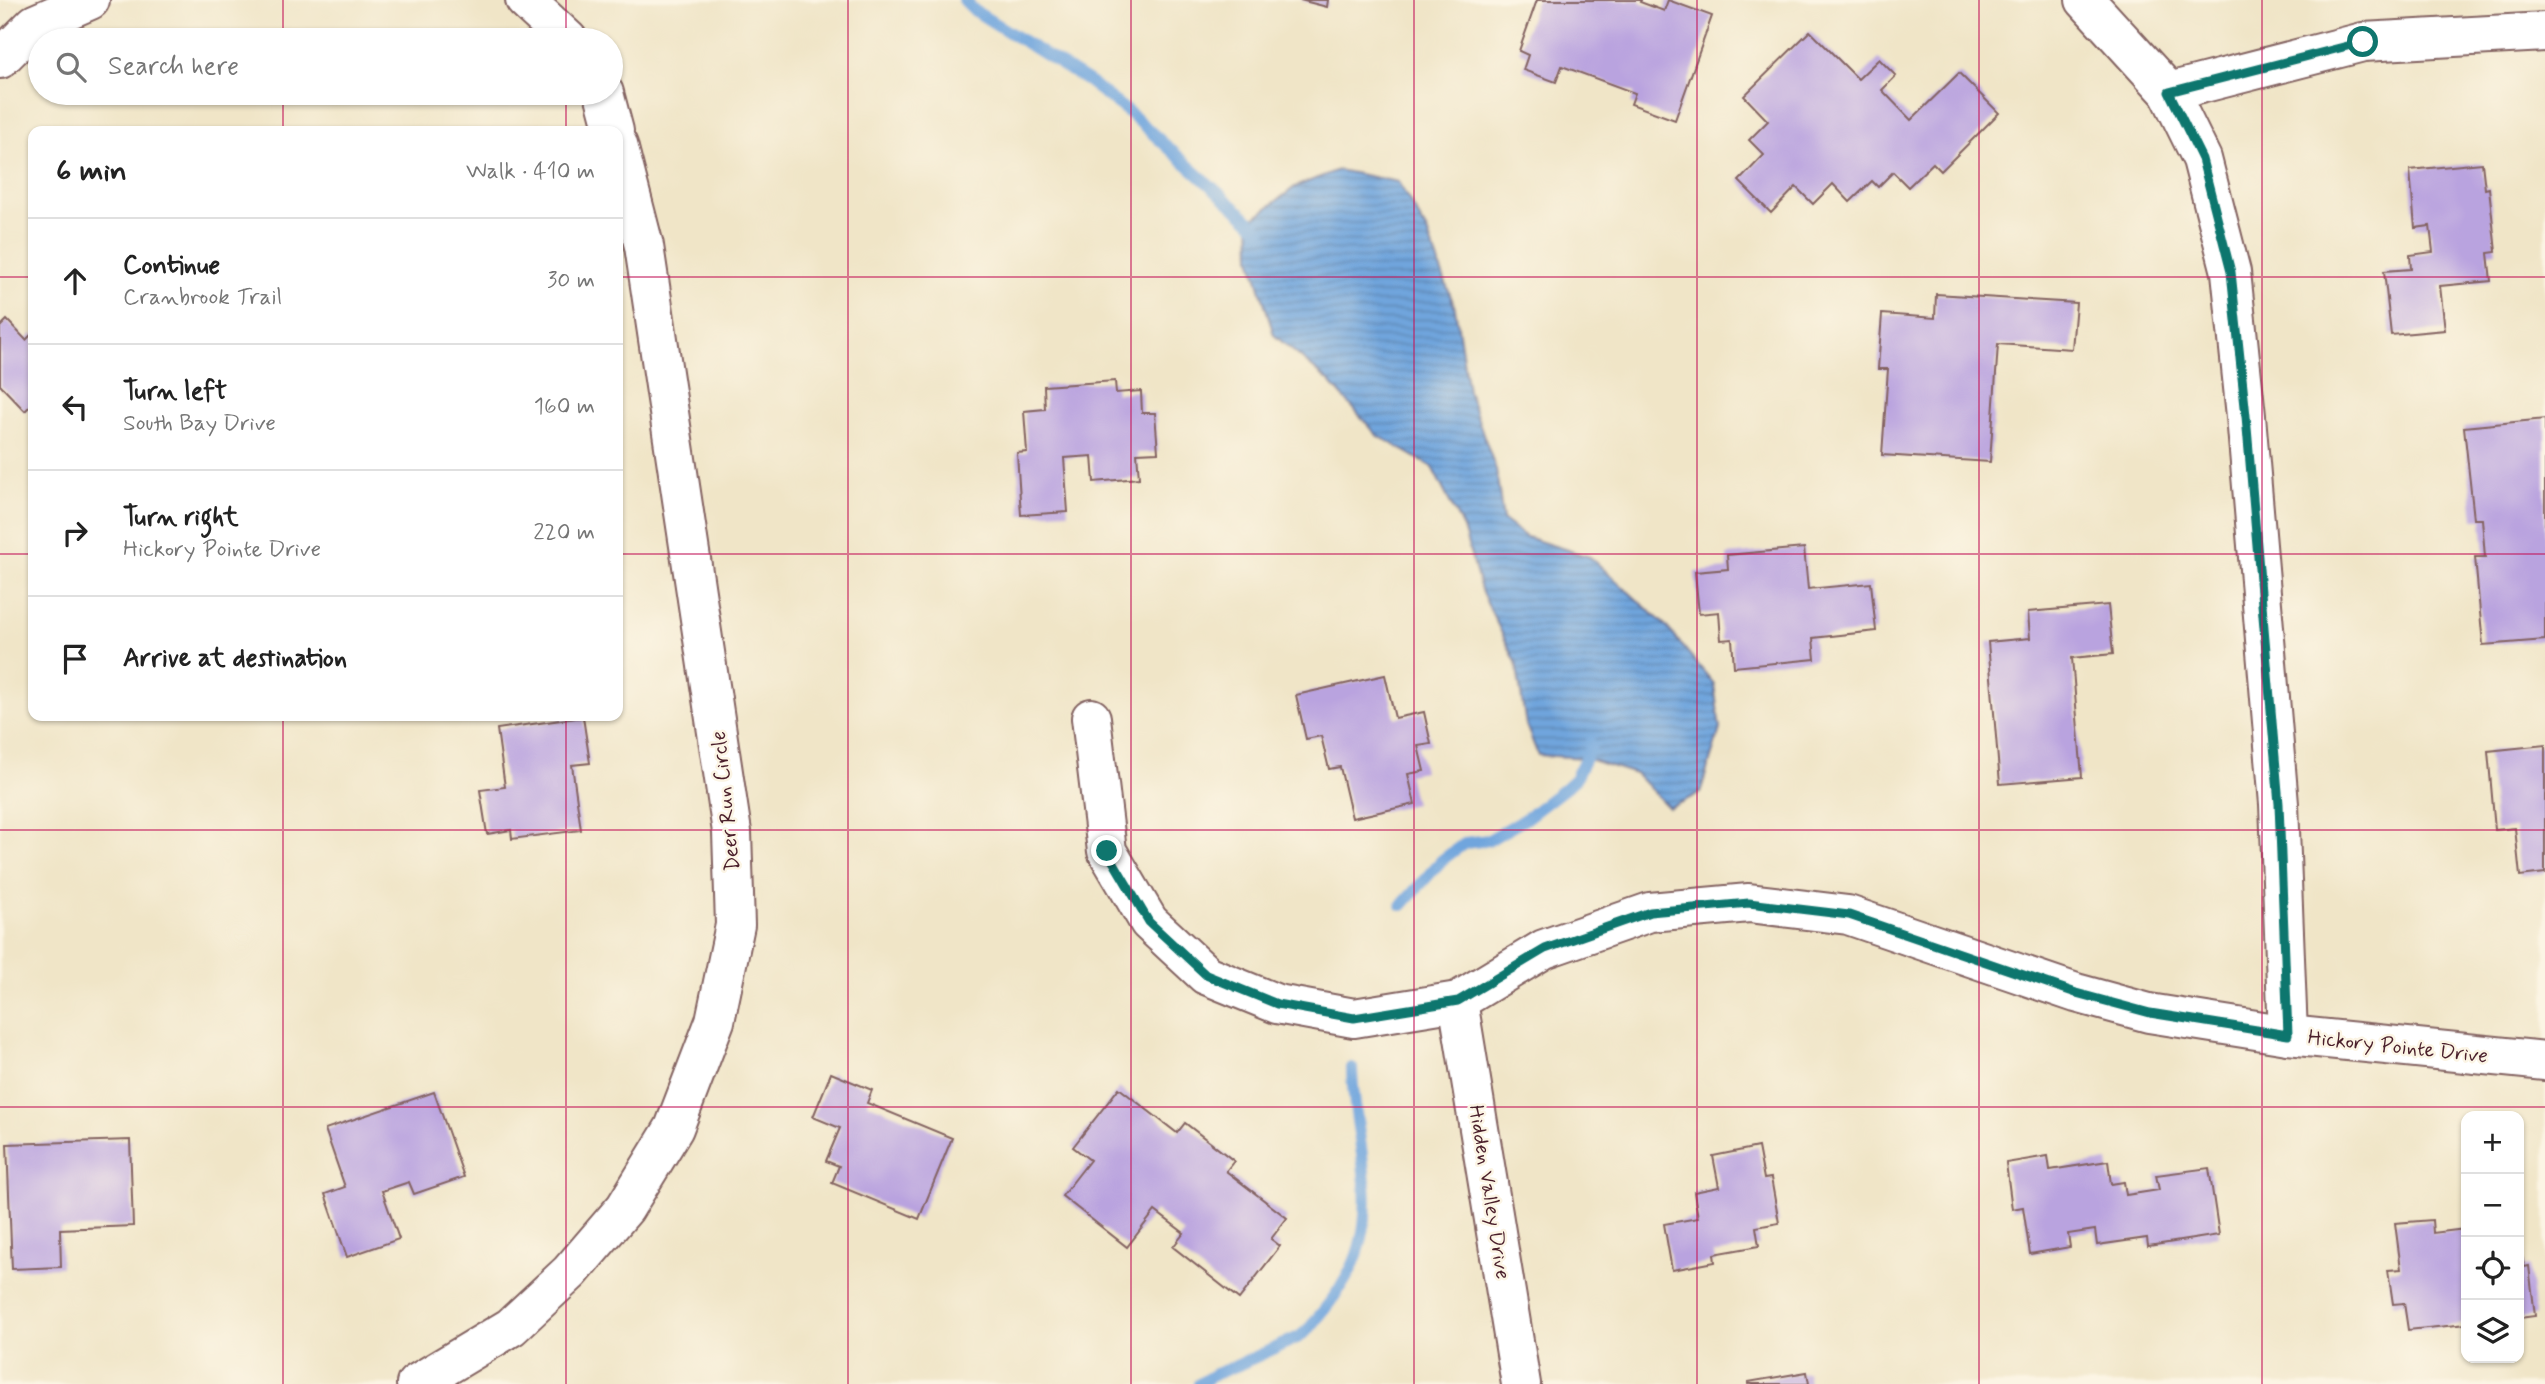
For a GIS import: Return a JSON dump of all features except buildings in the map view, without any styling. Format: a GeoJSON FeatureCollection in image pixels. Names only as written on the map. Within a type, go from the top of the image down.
{"type":"FeatureCollection","features":[{"type":"Feature","properties":{"kind":"street"},"geometry":{"type":"LineString","coordinates":[[31,28],[90,0]]}},
{"type":"Feature","properties":{"kind":"street"},"geometry":{"type":"LineString","coordinates":[[525,0],[555,28]]}},
{"type":"Feature","properties":{"kind":"street"},"geometry":{"type":"LineString","coordinates":[[2085,0],[2169,92],[2202,159],[2231,272],[2279,804],[2288,1035]]}},
{"type":"Feature","properties":{"kind":"street"},"geometry":{"type":"LineString","coordinates":[[0,59],[28,31]]}},
{"type":"Feature","properties":{"kind":"street"},"geometry":{"type":"LineString","coordinates":[[2169,92],[2363,42],[2545,32]]}},
{"type":"Feature","properties":{"kind":"street"},"geometry":{"type":"LineString","coordinates":[[607,105],[613,126]]}},
{"type":"Feature","properties":{"kind":"street","name":"Deer Run Circle"},"geometry":{"type":"LineString","coordinates":[[416,1384],[511,1327],[570,1272],[625,1208],[674,1128],[715,1021],[735,925],[733,832],[644,246],[623,164]]}},
{"type":"Feature","properties":{"kind":"street","name":"Hickory Pointe Drive"},"geometry":{"type":"LineString","coordinates":[[1091,718],[1107,851],[1149,922],[1206,975],[1277,1004],[1354,1018],[1458,1001],[1545,949],[1650,912],[1749,903],[1849,915],[2076,993],[2150,1013],[2288,1035],[2545,1061]]}},
{"type":"Feature","properties":{"kind":"street","name":"Hidden Valley Drive"},"geometry":{"type":"LineString","coordinates":[[1458,1001],[1521,1384]]}},
{"type":"Feature","properties":{"kind":"water"},"geometry":{"type":"Polygon","coordinates":[[[1338,170],[1398,182],[1426,229],[1455,308],[1468,391],[1496,470],[1503,520],[1526,537],[1590,557],[1665,625],[1714,684],[1720,729],[1700,793],[1669,808],[1636,774],[1585,758],[1538,755],[1526,725],[1516,662],[1482,593],[1463,528],[1432,467],[1377,435],[1330,382],[1274,335],[1251,258],[1250,221],[1295,187],[1338,170]]]}},
{"type":"Feature","properties":{"kind":"waterway"},"geometry":{"type":"LineString","coordinates":[[964,0],[975,11],[1089,82],[1132,115],[1261,231]]}},
{"type":"Feature","properties":{"kind":"waterway"},"geometry":{"type":"LineString","coordinates":[[1402,905],[1442,860],[1465,843],[1489,840],[1525,819],[1564,789],[1575,779],[1590,743]]}},
{"type":"Feature","properties":{"kind":"waterway"},"geometry":{"type":"LineString","coordinates":[[1199,1384],[1215,1374],[1299,1337],[1326,1308],[1351,1269],[1365,1220],[1366,1195],[1352,1068]]}},
{"type":"Feature","properties":{"kind":"route"},"geometry":{"type":"LineString","coordinates":[[1107,851],[1149,922],[1206,975],[1277,1004],[1354,1018],[1458,1001],[1545,949],[1650,912],[1749,903],[1849,915],[2076,993],[2150,1013],[2288,1035],[2279,804],[2231,272],[2202,159],[2169,92],[2363,42]]}}]}
